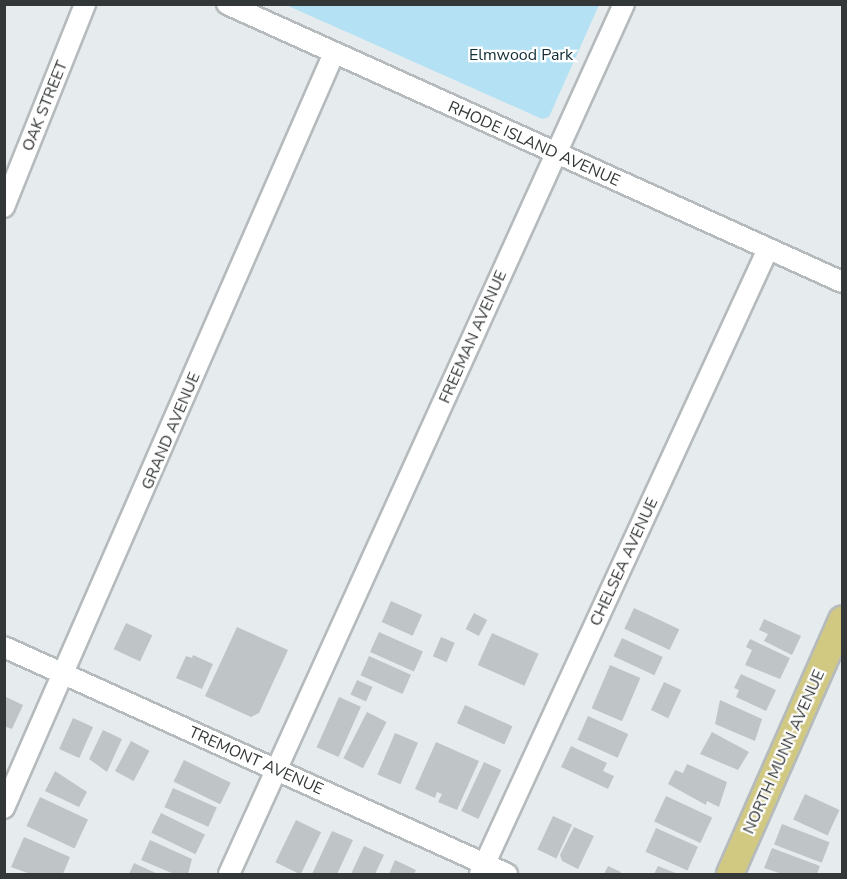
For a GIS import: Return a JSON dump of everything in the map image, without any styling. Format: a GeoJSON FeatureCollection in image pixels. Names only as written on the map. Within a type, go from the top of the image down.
{"type":"FeatureCollection","features":[{"type":"Feature","properties":{"kind":"main road","name":"NORTH MUNN AVENUE"},"geometry":{"type":"LineString","coordinates":[[730,874],[841,625]]}},
{"type":"Feature","properties":{"kind":"street","name":"OAK STREET"},"geometry":{"type":"LineString","coordinates":[[4,207],[85,4]]}},
{"type":"Feature","properties":{"kind":"street","name":"RHODE ISLAND AVENUE"},"geometry":{"type":"LineString","coordinates":[[227,4],[843,282]]}},
{"type":"Feature","properties":{"kind":"street","name":"FREEMAN AVENUE"},"geometry":{"type":"LineString","coordinates":[[229,874],[275,770],[324,670],[624,4]]}},
{"type":"Feature","properties":{"kind":"street","name":"GRAND AVENUE"},"geometry":{"type":"LineString","coordinates":[[4,808],[65,675],[334,53]]}},
{"type":"Feature","properties":{"kind":"street","name":"CHELSEA AVENUE"},"geometry":{"type":"LineString","coordinates":[[482,869],[768,249]]}},
{"type":"Feature","properties":{"kind":"street","name":"TREMONT AVENUE"},"geometry":{"type":"LineString","coordinates":[[4,647],[275,770],[482,869],[507,874]]}},
{"type":"Feature","properties":{"kind":"green space","name":"Elmwood Park"},"geometry":{"type":"Polygon","coordinates":[[[286,5],[599,5],[549,117],[542,119],[286,5]]]}},
{"type":"Feature","properties":{"kind":"building"},"geometry":{"type":"Polygon","coordinates":[[[391,601],[422,615],[413,636],[382,622],[391,601]]]}},
{"type":"Feature","properties":{"kind":"building"},"geometry":{"type":"Polygon","coordinates":[[[634,608],[679,629],[670,650],[624,629],[634,608]]]}},
{"type":"Feature","properties":{"kind":"building"},"geometry":{"type":"Polygon","coordinates":[[[474,613],[487,620],[479,636],[466,629],[474,613]]]}},
{"type":"Feature","properties":{"kind":"building"},"geometry":{"type":"Polygon","coordinates":[[[764,619],[801,636],[792,655],[764,641],[768,634],[759,630],[764,619]]]}},
{"type":"Feature","properties":{"kind":"building"},"geometry":{"type":"Polygon","coordinates":[[[126,623],[152,635],[140,662],[114,649],[126,623]]]}},
{"type":"Feature","properties":{"kind":"building"},"geometry":{"type":"Polygon","coordinates":[[[237,627],[288,650],[259,713],[251,717],[205,696],[237,627]]]}},
{"type":"Feature","properties":{"kind":"building"},"geometry":{"type":"Polygon","coordinates":[[[379,632],[423,652],[414,672],[370,652],[379,632]]]}},
{"type":"Feature","properties":{"kind":"building"},"geometry":{"type":"Polygon","coordinates":[[[492,633],[539,654],[524,686],[478,665],[492,633]]]}},
{"type":"Feature","properties":{"kind":"building"},"geometry":{"type":"Polygon","coordinates":[[[441,637],[455,643],[447,662],[433,656],[441,637]]]}},
{"type":"Feature","properties":{"kind":"building"},"geometry":{"type":"Polygon","coordinates":[[[622,638],[663,657],[654,675],[614,656],[622,638]]]}},
{"type":"Feature","properties":{"kind":"building"},"geometry":{"type":"Polygon","coordinates":[[[750,639],[790,658],[780,679],[745,665],[752,650],[746,647],[750,639]]]}},
{"type":"Feature","properties":{"kind":"building"},"geometry":{"type":"Polygon","coordinates":[[[193,655],[213,664],[202,689],[176,678],[186,656],[192,658],[193,655]]]}},
{"type":"Feature","properties":{"kind":"building"},"geometry":{"type":"Polygon","coordinates":[[[369,656],[411,675],[402,694],[360,675],[369,656]]]}},
{"type":"Feature","properties":{"kind":"building"},"geometry":{"type":"Polygon","coordinates":[[[610,665],[640,678],[622,721],[592,708],[610,665]]]}},
{"type":"Feature","properties":{"kind":"building"},"geometry":{"type":"Polygon","coordinates":[[[741,674],[776,690],[766,711],[736,697],[739,690],[734,688],[741,674]]]}},
{"type":"Feature","properties":{"kind":"building"},"geometry":{"type":"Polygon","coordinates":[[[357,680],[373,687],[366,702],[350,695],[357,680]]]}},
{"type":"Feature","properties":{"kind":"building"},"geometry":{"type":"Polygon","coordinates":[[[664,682],[681,690],[668,718],[651,710],[664,682]]]}},
{"type":"Feature","properties":{"kind":"building"},"geometry":{"type":"Polygon","coordinates":[[[4,696],[23,705],[12,729],[4,726],[4,696]]]}},
{"type":"Feature","properties":{"kind":"building"},"geometry":{"type":"Polygon","coordinates":[[[339,697],[361,707],[339,757],[317,747],[339,697]]]}},
{"type":"Feature","properties":{"kind":"building"},"geometry":{"type":"Polygon","coordinates":[[[720,700],[762,719],[755,741],[715,724],[720,700]]]}},
{"type":"Feature","properties":{"kind":"building"},"geometry":{"type":"Polygon","coordinates":[[[465,705],[513,726],[504,744],[457,723],[465,705]]]}},
{"type":"Feature","properties":{"kind":"building"},"geometry":{"type":"Polygon","coordinates":[[[367,712],[387,722],[363,768],[343,758],[367,712]]]}},
{"type":"Feature","properties":{"kind":"building"},"geometry":{"type":"Polygon","coordinates":[[[588,716],[628,734],[618,758],[577,740],[588,716]]]}},
{"type":"Feature","properties":{"kind":"building"},"geometry":{"type":"Polygon","coordinates":[[[73,718],[93,727],[79,758],[59,749],[73,718]]]}},
{"type":"Feature","properties":{"kind":"building"},"geometry":{"type":"Polygon","coordinates":[[[103,730],[122,739],[107,772],[89,759],[103,730]]]}},
{"type":"Feature","properties":{"kind":"building"},"geometry":{"type":"Polygon","coordinates":[[[712,732],[749,752],[738,770],[700,754],[712,732]]]}},
{"type":"Feature","properties":{"kind":"building"},"geometry":{"type":"Polygon","coordinates":[[[395,733],[418,743],[400,784],[377,774],[395,733]]]}},
{"type":"Feature","properties":{"kind":"building"},"geometry":{"type":"Polygon","coordinates":[[[131,741],[150,751],[134,781],[115,771],[131,741]]]}},
{"type":"Feature","properties":{"kind":"building"},"geometry":{"type":"Polygon","coordinates":[[[436,742],[479,761],[457,810],[438,802],[442,794],[437,792],[435,798],[415,789],[436,742]]]}},
{"type":"Feature","properties":{"kind":"building"},"geometry":{"type":"Polygon","coordinates":[[[571,746],[607,763],[603,771],[614,776],[608,789],[561,767],[571,746]]]}},
{"type":"Feature","properties":{"kind":"building"},"geometry":{"type":"Polygon","coordinates":[[[184,760],[231,783],[220,804],[173,782],[184,760]]]}},
{"type":"Feature","properties":{"kind":"building"},"geometry":{"type":"Polygon","coordinates":[[[484,762],[501,770],[478,819],[461,811],[484,762]]]}},
{"type":"Feature","properties":{"kind":"building"},"geometry":{"type":"Polygon","coordinates":[[[687,764],[727,782],[719,807],[707,801],[706,805],[668,784],[675,770],[683,773],[687,764]]]}},
{"type":"Feature","properties":{"kind":"building"},"geometry":{"type":"Polygon","coordinates":[[[55,771],[87,792],[79,807],[45,791],[55,771]]]}},
{"type":"Feature","properties":{"kind":"building"},"geometry":{"type":"Polygon","coordinates":[[[173,788],[217,808],[208,827],[164,807],[173,788]]]}},
{"type":"Feature","properties":{"kind":"building"},"geometry":{"type":"Polygon","coordinates":[[[805,794],[839,810],[828,835],[793,819],[805,794]]]}},
{"type":"Feature","properties":{"kind":"building"},"geometry":{"type":"Polygon","coordinates":[[[666,796],[712,818],[700,843],[654,821],[666,796]]]}},
{"type":"Feature","properties":{"kind":"building"},"geometry":{"type":"Polygon","coordinates":[[[40,797],[88,819],[75,848],[26,826],[40,797]]]}},
{"type":"Feature","properties":{"kind":"building"},"geometry":{"type":"Polygon","coordinates":[[[161,813],[205,834],[195,854],[151,833],[161,813]]]}},
{"type":"Feature","properties":{"kind":"building"},"geometry":{"type":"Polygon","coordinates":[[[553,816],[572,825],[556,858],[537,850],[553,816]]]}},
{"type":"Feature","properties":{"kind":"building"},"geometry":{"type":"Polygon","coordinates":[[[296,820],[321,832],[301,874],[275,862],[296,820]]]}},
{"type":"Feature","properties":{"kind":"building"},"geometry":{"type":"Polygon","coordinates":[[[782,824],[830,842],[822,863],[774,845],[782,824]]]}},
{"type":"Feature","properties":{"kind":"building"},"geometry":{"type":"Polygon","coordinates":[[[574,827],[594,836],[578,869],[562,861],[560,855],[574,827]]]}},
{"type":"Feature","properties":{"kind":"building"},"geometry":{"type":"Polygon","coordinates":[[[656,828],[698,847],[687,870],[645,852],[656,828]]]}},
{"type":"Feature","properties":{"kind":"building"},"geometry":{"type":"Polygon","coordinates":[[[332,831],[353,840],[337,874],[312,874],[332,831]]]}},
{"type":"Feature","properties":{"kind":"building"},"geometry":{"type":"Polygon","coordinates":[[[24,837],[70,857],[63,874],[30,874],[11,867],[24,837]]]}},
{"type":"Feature","properties":{"kind":"building"},"geometry":{"type":"Polygon","coordinates":[[[150,840],[192,859],[188,874],[174,874],[141,860],[150,840]]]}},
{"type":"Feature","properties":{"kind":"building"},"geometry":{"type":"Polygon","coordinates":[[[364,846],[384,855],[375,874],[351,874],[364,846]]]}},
{"type":"Feature","properties":{"kind":"building"},"geometry":{"type":"Polygon","coordinates":[[[772,848],[820,866],[817,874],[782,874],[764,868],[772,848]]]}},
{"type":"Feature","properties":{"kind":"building"},"geometry":{"type":"Polygon","coordinates":[[[395,860],[416,870],[414,874],[389,874],[395,860]]]}},
{"type":"Feature","properties":{"kind":"building"},"geometry":{"type":"Polygon","coordinates":[[[134,863],[158,874],[129,874],[134,863]]]}},
{"type":"Feature","properties":{"kind":"building"},"geometry":{"type":"Polygon","coordinates":[[[608,866],[621,872],[620,874],[604,874],[608,866]]]}},
{"type":"Feature","properties":{"kind":"building"},"geometry":{"type":"Polygon","coordinates":[[[658,866],[678,874],[654,874],[658,866]]]}}]}
